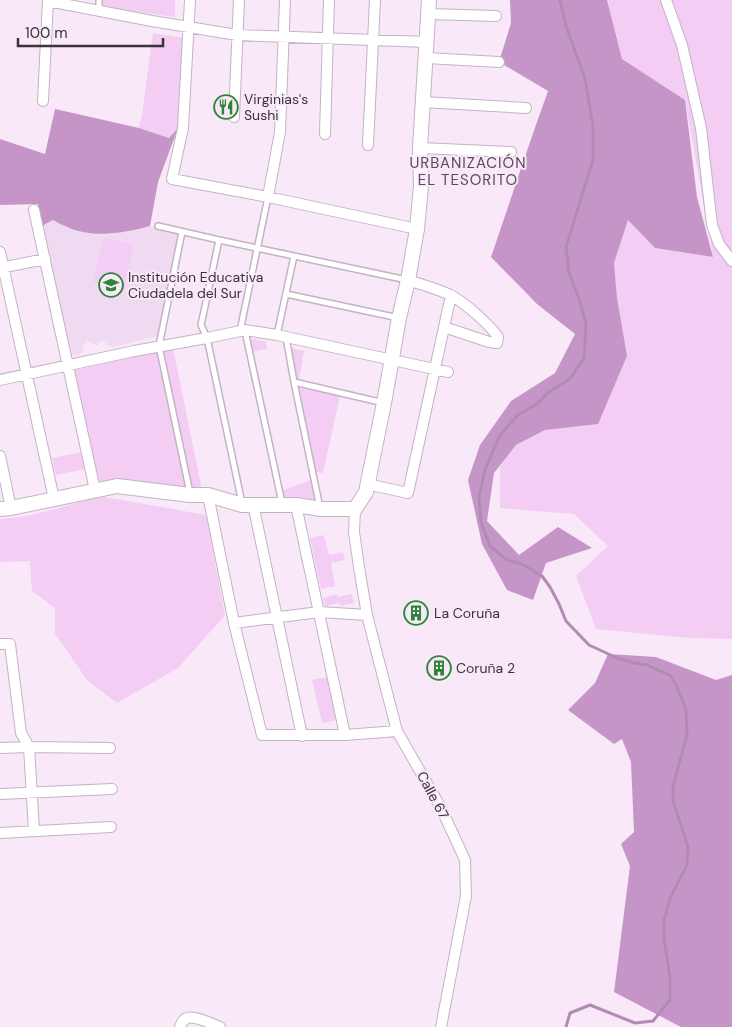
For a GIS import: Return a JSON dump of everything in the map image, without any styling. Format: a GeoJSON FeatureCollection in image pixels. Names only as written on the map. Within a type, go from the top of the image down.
{"type":"FeatureCollection","features":[{"type":"Feature","properties":{"kind":"street"},"geometry":{"type":"LineString","coordinates":[[43,101],[48,0],[99,5],[188,26],[237,35],[427,42]]}},
{"type":"Feature","properties":{"kind":"street"},"geometry":{"type":"LineString","coordinates":[[190,0],[183,128],[172,179],[268,197],[417,229]]}},
{"type":"Feature","properties":{"kind":"street"},"geometry":{"type":"LineString","coordinates":[[234,117],[239,0]]}},
{"type":"Feature","properties":{"kind":"street"},"geometry":{"type":"LineString","coordinates":[[268,197],[280,132],[285,0]]}},
{"type":"Feature","properties":{"kind":"street"},"geometry":{"type":"LineString","coordinates":[[325,134],[329,0]]}},
{"type":"Feature","properties":{"kind":"street"},"geometry":{"type":"LineString","coordinates":[[368,145],[375,0]]}},
{"type":"Feature","properties":{"kind":"street"},"geometry":{"type":"LineString","coordinates":[[666,0],[682,45],[701,128],[712,225],[719,244],[732,261]]}},
{"type":"Feature","properties":{"kind":"street"},"geometry":{"type":"LineString","coordinates":[[0,456],[6,508],[117,486],[190,495],[208,495],[247,504],[289,505],[321,510],[355,509],[366,492],[417,229],[421,186],[420,148],[429,7],[496,16]]}},
{"type":"Feature","properties":{"kind":"street"},"geometry":{"type":"LineString","coordinates":[[426,58],[499,62]]}},
{"type":"Feature","properties":{"kind":"street"},"geometry":{"type":"LineString","coordinates":[[423,102],[526,108]]}},
{"type":"Feature","properties":{"kind":"street"},"geometry":{"type":"LineString","coordinates":[[420,148],[511,152]]}},
{"type":"Feature","properties":{"kind":"street"},"geometry":{"type":"LineString","coordinates":[[34,210],[95,490]]}},
{"type":"Feature","properties":{"kind":"street"},"geometry":{"type":"LineString","coordinates":[[0,252],[54,499]]}},
{"type":"Feature","properties":{"kind":"street"},"geometry":{"type":"LineString","coordinates":[[2,268],[45,259]]}},
{"type":"Feature","properties":{"kind":"street"},"geometry":{"type":"LineString","coordinates":[[408,280],[451,295],[472,310],[491,328],[498,337],[498,341],[489,342],[444,328]]}},
{"type":"Feature","properties":{"kind":"street"},"geometry":{"type":"LineString","coordinates":[[367,484],[408,493],[451,295]]}},
{"type":"Feature","properties":{"kind":"street"},"geometry":{"type":"LineString","coordinates":[[0,380],[159,346],[242,331],[282,336],[448,372]]}},
{"type":"Feature","properties":{"kind":"street"},"geometry":{"type":"LineString","coordinates":[[208,495],[234,622],[262,735],[345,735],[398,731]]}},
{"type":"Feature","properties":{"kind":"street"},"geometry":{"type":"LineString","coordinates":[[247,504],[276,618],[302,736]]}},
{"type":"Feature","properties":{"kind":"street"},"geometry":{"type":"LineString","coordinates":[[289,505],[319,612],[345,735]]}},
{"type":"Feature","properties":{"kind":"street","name":"Calle 67"},"geometry":{"type":"LineString","coordinates":[[355,509],[354,532],[367,615],[398,731],[441,808],[465,860],[466,896],[441,1027]]}},
{"type":"Feature","properties":{"kind":"street"},"geometry":{"type":"LineString","coordinates":[[234,622],[319,612],[367,615]]}},
{"type":"Feature","properties":{"kind":"street"},"geometry":{"type":"LineString","coordinates":[[0,644],[10,644],[21,733],[29,747],[34,830]]}},
{"type":"Feature","properties":{"kind":"street"},"geometry":{"type":"LineString","coordinates":[[0,748],[110,748]]}},
{"type":"Feature","properties":{"kind":"street"},"geometry":{"type":"LineString","coordinates":[[0,794],[112,789]]}},
{"type":"Feature","properties":{"kind":"street"},"geometry":{"type":"LineString","coordinates":[[0,833],[111,827]]}},
{"type":"Feature","properties":{"kind":"street"},"geometry":{"type":"LineString","coordinates":[[180,1027],[180,1023],[187,1017],[196,1017],[220,1027]]}},
{"type":"Feature","properties":{"kind":"lane"},"geometry":{"type":"LineString","coordinates":[[268,197],[242,331],[289,505]]}},
{"type":"Feature","properties":{"kind":"lane"},"geometry":{"type":"LineString","coordinates":[[158,226],[408,280]]}},
{"type":"Feature","properties":{"kind":"lane"},"geometry":{"type":"LineString","coordinates":[[182,232],[159,346],[190,495]]}},
{"type":"Feature","properties":{"kind":"lane"},"geometry":{"type":"LineString","coordinates":[[219,240],[201,325],[207,338],[247,504]]}},
{"type":"Feature","properties":{"kind":"lane"},"geometry":{"type":"LineString","coordinates":[[294,256],[286,294],[282,336],[294,382],[321,510]]}},
{"type":"Feature","properties":{"kind":"lane"},"geometry":{"type":"LineString","coordinates":[[286,294],[400,318]]}},
{"type":"Feature","properties":{"kind":"lane"},"geometry":{"type":"LineString","coordinates":[[294,382],[384,403]]}},
{"type":"Feature","properties":{"kind":"shaded area"},"geometry":{"type":"Polygon","coordinates":[[[103,0],[175,0],[175,17],[102,7],[103,0]]]}},
{"type":"Feature","properties":{"kind":"shaded area"},"geometry":{"type":"Polygon","coordinates":[[[510,0],[607,0],[622,59],[685,100],[697,197],[713,257],[655,248],[628,220],[614,263],[617,298],[627,356],[598,424],[545,430],[516,445],[494,473],[487,521],[519,555],[558,527],[592,548],[546,563],[533,600],[507,590],[482,544],[468,480],[480,445],[511,401],[555,373],[575,334],[537,304],[491,257],[548,91],[499,62],[511,23],[510,0]]]}},
{"type":"Feature","properties":{"kind":"shaded area"},"geometry":{"type":"Polygon","coordinates":[[[607,0],[732,0],[732,639],[690,638],[596,629],[576,576],[608,546],[574,514],[500,508],[500,466],[516,445],[545,430],[598,423],[617,298],[614,263],[628,219],[655,248],[713,257],[685,100],[622,59],[607,0]]]}},
{"type":"Feature","properties":{"kind":"shaded area"},"geometry":{"type":"Polygon","coordinates":[[[153,33],[183,38],[178,128],[169,138],[139,128],[153,33]]]}},
{"type":"Feature","properties":{"kind":"shaded area"},"geometry":{"type":"Polygon","coordinates":[[[55,109],[139,128],[169,138],[178,128],[158,182],[150,226],[104,234],[79,231],[53,220],[40,227],[38,204],[0,205],[0,139],[45,154],[55,109]]]}},
{"type":"Feature","properties":{"kind":"shaded area","name":"Institución Educativa Ciudadela del Sur"},"geometry":{"type":"Polygon","coordinates":[[[53,220],[69,228],[109,234],[150,226],[179,233],[158,336],[112,347],[101,340],[97,346],[87,340],[82,347],[83,352],[81,354],[68,356],[40,227],[53,220]]]}},
{"type":"Feature","properties":{"kind":"shaded area"},"geometry":{"type":"Polygon","coordinates":[[[104,238],[134,245],[124,289],[93,282],[104,238]]]}},
{"type":"Feature","properties":{"kind":"shaded area"},"geometry":{"type":"Polygon","coordinates":[[[250,338],[266,342],[267,349],[251,352],[250,338]]]}},
{"type":"Feature","properties":{"kind":"shaded area"},"geometry":{"type":"Polygon","coordinates":[[[173,348],[202,490],[98,481],[72,371],[173,348]]]}},
{"type":"Feature","properties":{"kind":"shaded area"},"geometry":{"type":"Polygon","coordinates":[[[290,348],[304,351],[299,380],[296,380],[290,348]]]}},
{"type":"Feature","properties":{"kind":"shaded area"},"geometry":{"type":"Polygon","coordinates":[[[299,388],[340,396],[323,473],[316,472],[299,388]]]}},
{"type":"Feature","properties":{"kind":"shaded area"},"geometry":{"type":"Polygon","coordinates":[[[82,452],[86,469],[56,475],[52,458],[82,452]]]}},
{"type":"Feature","properties":{"kind":"shaded area"},"geometry":{"type":"Polygon","coordinates":[[[313,479],[316,496],[313,500],[283,499],[282,491],[313,479]]]}},
{"type":"Feature","properties":{"kind":"shaded area"},"geometry":{"type":"Polygon","coordinates":[[[99,496],[206,515],[225,615],[178,668],[117,703],[88,681],[55,634],[55,608],[32,591],[30,561],[0,562],[0,519],[38,513],[99,496]]]}},
{"type":"Feature","properties":{"kind":"shaded area"},"geometry":{"type":"Polygon","coordinates":[[[324,535],[329,555],[343,552],[345,560],[331,563],[335,586],[321,589],[310,538],[324,535]]]}},
{"type":"Feature","properties":{"kind":"shaded area"},"geometry":{"type":"Polygon","coordinates":[[[337,594],[338,597],[352,594],[354,603],[340,606],[339,603],[325,606],[323,598],[337,594]]]}},
{"type":"Feature","properties":{"kind":"shaded area"},"geometry":{"type":"Polygon","coordinates":[[[608,654],[656,657],[716,680],[732,675],[732,1027],[681,1027],[614,992],[630,866],[621,844],[634,832],[631,762],[622,739],[614,744],[568,710],[595,683],[608,654]]]}},
{"type":"Feature","properties":{"kind":"shaded area"},"geometry":{"type":"Polygon","coordinates":[[[327,677],[336,720],[322,723],[312,680],[327,677]]]}},
{"type":"Feature","properties":{"kind":"waterway"},"geometry":{"type":"LineString","coordinates":[[560,0],[566,26],[585,79],[593,126],[593,160],[566,247],[569,273],[586,324],[584,358],[570,379],[549,392],[537,404],[518,415],[500,435],[485,470],[479,497],[481,522],[490,546],[507,560],[522,564],[542,576],[550,587],[566,621],[589,645],[617,658],[647,665],[671,676],[686,709],[687,735],[673,786],[673,801],[688,847],[687,865],[671,896],[664,920],[664,938],[670,978],[670,1000],[653,1021],[635,1023],[590,1005],[570,1013],[566,1027]]}},
{"type":"Feature","properties":{"kind":"place","name":"Virginias's Sushi"},"geometry":{"type":"Point","coordinates":[226,107]}},
{"type":"Feature","properties":{"kind":"place","name":"Institución Educativa Ciudadela del Sur"},"geometry":{"type":"Point","coordinates":[111,285]}},
{"type":"Feature","properties":{"kind":"place","name":"La Coruña"},"geometry":{"type":"Point","coordinates":[416,613]}},
{"type":"Feature","properties":{"kind":"place","name":"Coruña 2"},"geometry":{"type":"Point","coordinates":[439,668]}},
{"type":"Feature","properties":{"kind":"district","name":"URBANIZACIÓN EL TESORITO"},"geometry":{"type":"Point","coordinates":[468,172]}}]}
